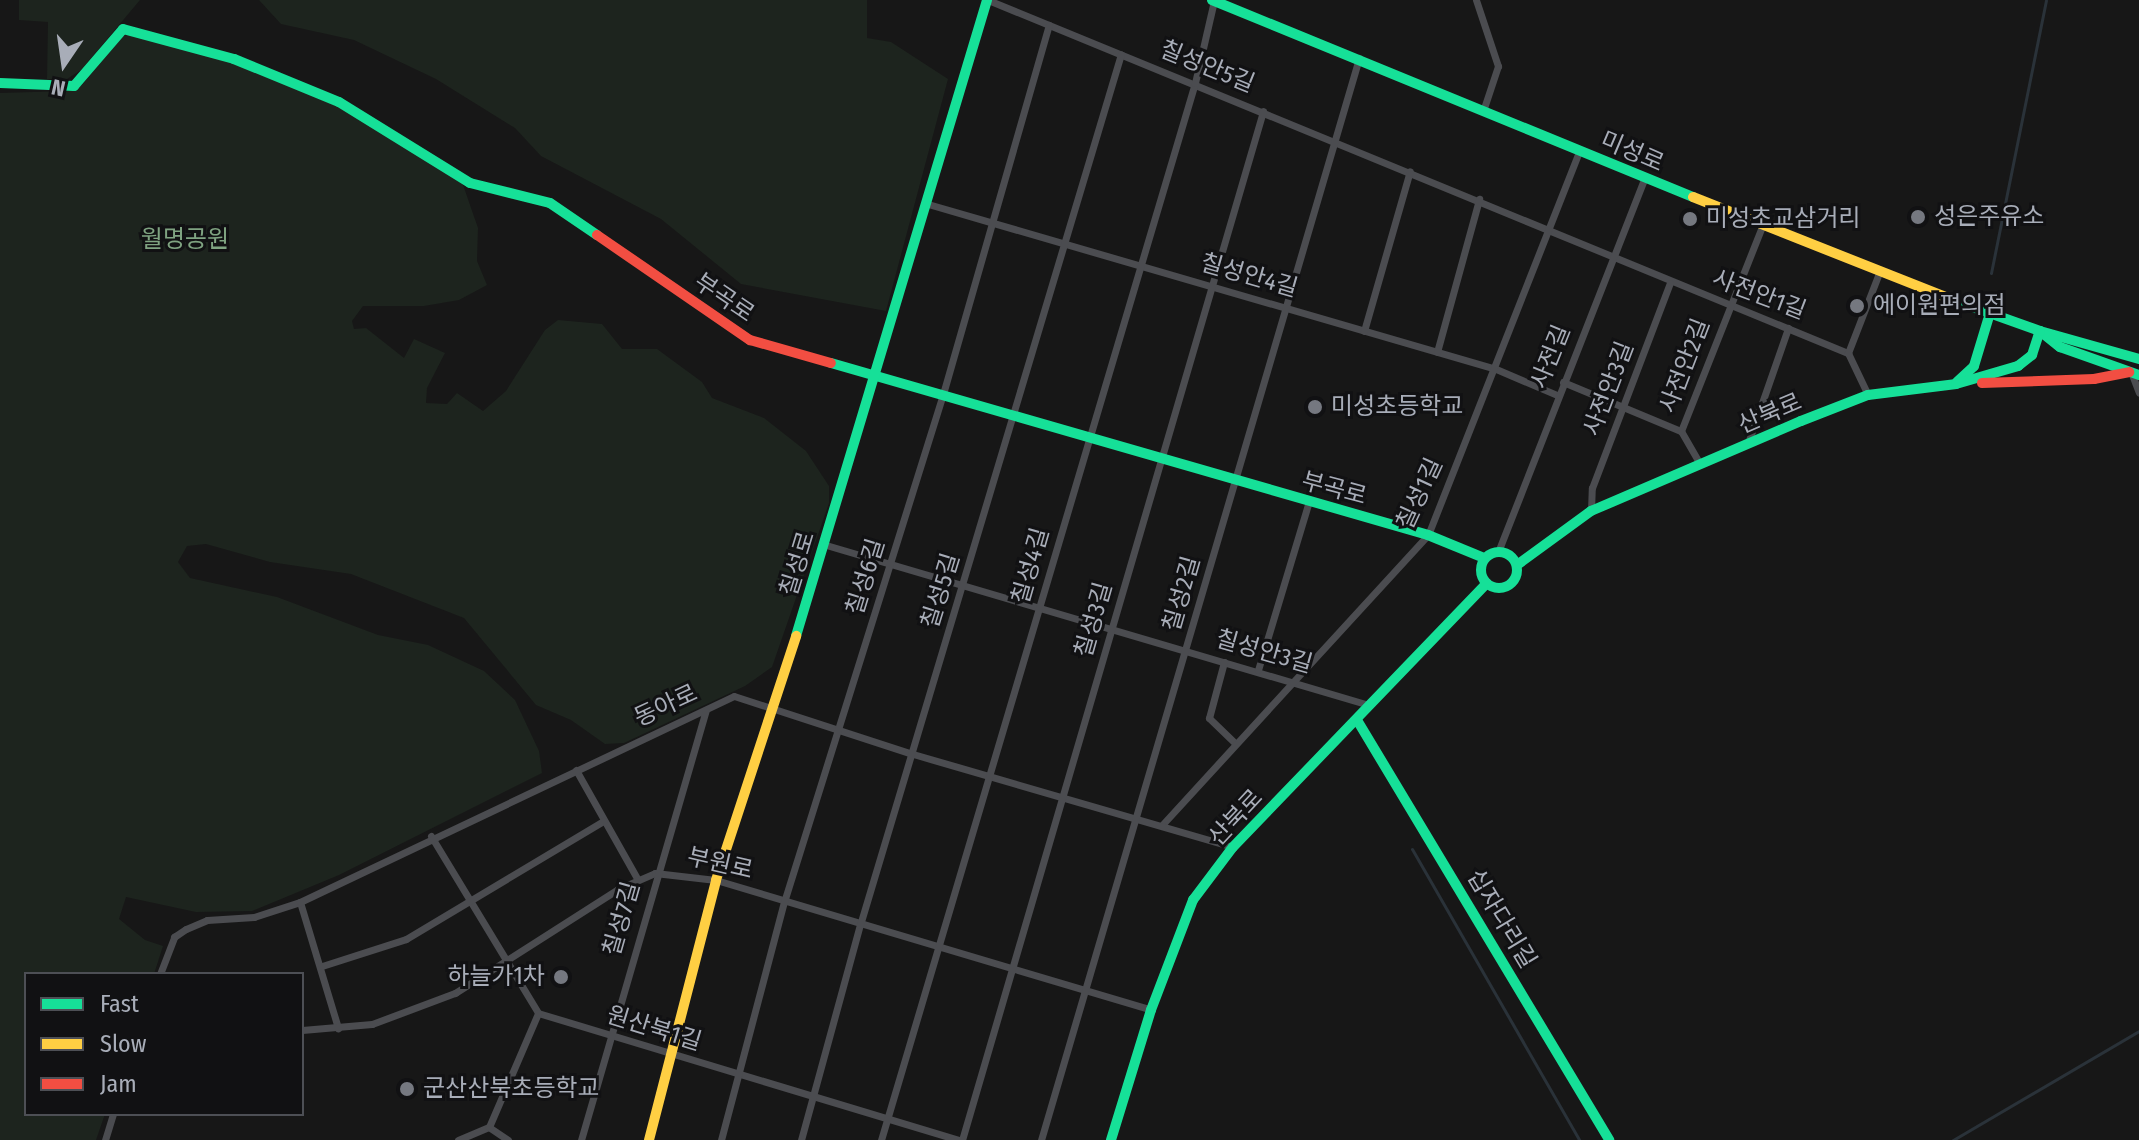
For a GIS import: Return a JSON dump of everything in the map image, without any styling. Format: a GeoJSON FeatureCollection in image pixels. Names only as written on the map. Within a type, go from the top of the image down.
{"type":"FeatureCollection","features":[{"type":"Feature","properties":{"kind":"street","name":"칠성안5길"},"geometry":{"type":"LineString","coordinates":[[988,0],[1479,199],[1610,259]]}},
{"type":"Feature","properties":{"kind":"street","name":"칠성로"},"geometry":{"type":"LineString","coordinates":[[649,1140],[674,1056],[716,880],[826,545],[988,0]]}},
{"type":"Feature","properties":{"kind":"street","name":"미성로"},"geometry":{"type":"LineString","coordinates":[[1213,0],[1484,108],[1644,179],[1879,273],[2040,331],[2139,359]]}},
{"type":"Feature","properties":{"kind":"street","name":"칠성4길"},"geometry":{"type":"LineString","coordinates":[[881,1140],[1195,83],[1213,0]]}},
{"type":"Feature","properties":{"kind":"street"},"geometry":{"type":"LineString","coordinates":[[1476,0],[1498,66],[1484,108]]}},
{"type":"Feature","properties":{"kind":"street","name":"칠성6길"},"geometry":{"type":"LineString","coordinates":[[721,1140],[784,902],[943,394],[1049,25]]}},
{"type":"Feature","properties":{"kind":"street","name":"부곡로"},"geometry":{"type":"LineString","coordinates":[[0,83],[74,86],[123,29],[234,59],[346,106],[470,183],[550,203],[750,340],[943,394],[1308,504],[1428,535],[1484,558]]}},
{"type":"Feature","properties":{"kind":"street","name":"칠성5길"},"geometry":{"type":"LineString","coordinates":[[801,1140],[860,925],[965,585],[1121,54]]}},
{"type":"Feature","properties":{"kind":"street","name":"칠성2길"},"geometry":{"type":"LineString","coordinates":[[1041,1140],[1359,58]]}},
{"type":"Feature","properties":{"kind":"street","name":"칠성3길"},"geometry":{"type":"LineString","coordinates":[[960,1140],[1064,797],[1263,111]]}},
{"type":"Feature","properties":{"kind":"street","name":"칠성1길"},"geometry":{"type":"LineString","coordinates":[[1162,825],[1428,535],[1496,369],[1579,151]]}},
{"type":"Feature","properties":{"kind":"street"},"geometry":{"type":"LineString","coordinates":[[1364,331],[1410,171]]}},
{"type":"Feature","properties":{"kind":"street","name":"사전길"},"geometry":{"type":"LineString","coordinates":[[1498,552],[1610,259],[1644,179]]}},
{"type":"Feature","properties":{"kind":"street"},"geometry":{"type":"LineString","coordinates":[[1437,352],[1479,199]]}},
{"type":"Feature","properties":{"kind":"street","name":"칠성안4길"},"geometry":{"type":"LineString","coordinates":[[928,204],[1496,369],[1557,395]]}},
{"type":"Feature","properties":{"kind":"street","name":"사전안2길"},"geometry":{"type":"LineString","coordinates":[[1681,431],[1762,226]]}},
{"type":"Feature","properties":{"kind":"street","name":"사전안1길"},"geometry":{"type":"LineString","coordinates":[[1610,259],[1731,303],[1848,353]]}},
{"type":"Feature","properties":{"kind":"street"},"geometry":{"type":"LineString","coordinates":[[1868,395],[1848,353],[1879,273]]}},
{"type":"Feature","properties":{"kind":"street","name":"사전안3길"},"geometry":{"type":"LineString","coordinates":[[1591,511],[1592,488],[1670,283]]}},
{"type":"Feature","properties":{"kind":"street"},"geometry":{"type":"LineString","coordinates":[[1956,384],[1974,366],[1990,313]]}},
{"type":"Feature","properties":{"kind":"street"},"geometry":{"type":"LineString","coordinates":[[1747,445],[1788,328]]}},
{"type":"Feature","properties":{"kind":"street","name":"미성로"},"geometry":{"type":"LineString","coordinates":[[2040,331],[2060,347],[2135,374]]}},
{"type":"Feature","properties":{"kind":"street","name":"산북로"},"geometry":{"type":"LineString","coordinates":[[1517,565],[1591,511],[1868,395],[1956,384],[2018,366],[2032,355],[2040,331]]}},
{"type":"Feature","properties":{"kind":"street"},"geometry":{"type":"LineString","coordinates":[[1956,384],[2094,379],[2135,374],[2139,393]]}},
{"type":"Feature","properties":{"kind":"street"},"geometry":{"type":"LineString","coordinates":[[1563,382],[1681,431],[1700,464]]}},
{"type":"Feature","properties":{"kind":"street"},"geometry":{"type":"LineString","coordinates":[[1258,670],[1308,504]]}},
{"type":"Feature","properties":{"kind":"street","name":"칠성안3길"},"geometry":{"type":"LineString","coordinates":[[826,545],[1369,705]]}},
{"type":"Feature","properties":{"kind":"street"},"geometry":{"type":"LineString","coordinates":[[1498,552],[1512,556],[1517,565],[1511,584],[1500,588],[1487,583],[1481,570],[1484,558],[1498,552]]}},
{"type":"Feature","properties":{"kind":"street","name":"산북로"},"geometry":{"type":"LineString","coordinates":[[1111,1140],[1151,1010],[1193,900],[1233,847],[1487,583]]}},
{"type":"Feature","properties":{"kind":"street"},"geometry":{"type":"LineString","coordinates":[[1224,662],[1209,718],[1235,743]]}},
{"type":"Feature","properties":{"kind":"street","name":"동아로"},"geometry":{"type":"LineString","coordinates":[[162,972],[174,937],[186,929],[207,920],[254,917],[300,902],[431,836],[734,696],[913,754],[1233,847]]}},
{"type":"Feature","properties":{"kind":"street","name":"칠성7길"},"geometry":{"type":"LineString","coordinates":[[581,1140],[655,873],[706,711]]}},
{"type":"Feature","properties":{"kind":"street","name":"십자다리길"},"geometry":{"type":"LineString","coordinates":[[1357,720],[1609,1140]]}},
{"type":"Feature","properties":{"kind":"street"},"geometry":{"type":"LineString","coordinates":[[576,770],[638,880]]}},
{"type":"Feature","properties":{"kind":"street"},"geometry":{"type":"LineString","coordinates":[[322,966],[406,939],[603,821]]}},
{"type":"Feature","properties":{"kind":"street"},"geometry":{"type":"LineString","coordinates":[[431,836],[468,903],[538,1013],[489,1127],[458,1140]]}},
{"type":"Feature","properties":{"kind":"street","name":"부원로"},"geometry":{"type":"LineString","coordinates":[[304,1030],[338,1028],[406,1015],[506,963],[638,880],[655,873],[716,880],[1151,1010]]}},
{"type":"Feature","properties":{"kind":"street"},"geometry":{"type":"LineString","coordinates":[[300,902],[322,966],[338,1028]]}},
{"type":"Feature","properties":{"kind":"street","name":"원산북1길"},"geometry":{"type":"LineString","coordinates":[[538,1013],[960,1140]]}},
{"type":"Feature","properties":{"kind":"street"},"geometry":{"type":"LineString","coordinates":[[105,1140],[112,1116]]}},
{"type":"Feature","properties":{"kind":"street"},"geometry":{"type":"LineString","coordinates":[[489,1127],[508,1140]]}},
{"type":"Feature","properties":{"kind":"green space"},"geometry":{"type":"Polygon","coordinates":[[[19,0],[140,0],[81,70],[67,79],[47,79],[48,22],[19,20],[19,0]]]}},
{"type":"Feature","properties":{"kind":"green space"},"geometry":{"type":"Polygon","coordinates":[[[259,0],[867,0],[867,38],[891,42],[948,79],[886,311],[741,284],[661,219],[541,156],[515,128],[436,79],[354,40],[281,24],[259,0]]]}},
{"type":"Feature","properties":{"kind":"green space","name":"월명공원"},"geometry":{"type":"Polygon","coordinates":[[[133,34],[257,69],[351,113],[461,179],[478,228],[477,261],[487,285],[459,300],[424,306],[363,306],[352,321],[354,329],[366,328],[404,358],[414,339],[445,353],[427,388],[426,403],[447,404],[457,393],[483,411],[506,391],[545,330],[558,320],[602,324],[622,349],[657,349],[702,382],[712,398],[764,418],[806,451],[829,486],[829,503],[772,667],[745,686],[624,743],[605,744],[571,720],[536,705],[464,618],[351,574],[270,562],[206,544],[187,546],[178,562],[190,578],[277,597],[378,635],[428,645],[484,671],[515,700],[539,751],[542,773],[339,875],[252,911],[196,912],[126,897],[119,919],[145,940],[163,946],[155,972],[24,972],[24,1116],[104,1116],[96,1140],[0,1140],[0,93],[68,91],[82,85],[123,36],[133,34]]]}},
{"type":"Feature","properties":{"kind":"waterway"},"geometry":{"type":"LineString","coordinates":[[1991,273],[2046,0]]}},
{"type":"Feature","properties":{"kind":"waterway"},"geometry":{"type":"LineString","coordinates":[[1412,849],[1579,1140]]}},
{"type":"Feature","properties":{"kind":"waterway"},"geometry":{"type":"LineString","coordinates":[[1953,1140],[2139,1031]]}},
{"type":"Feature","properties":{"kind":"traffic: fast"},"geometry":{"type":"LineString","coordinates":[[796,636],[987,0]]}},
{"type":"Feature","properties":{"kind":"traffic: fast"},"geometry":{"type":"LineString","coordinates":[[1212,0],[1693,197]]}},
{"type":"Feature","properties":{"kind":"traffic: fast"},"geometry":{"type":"LineString","coordinates":[[0,83],[74,86],[123,29],[234,59],[339,102],[470,183],[550,203],[597,235]]}},
{"type":"Feature","properties":{"kind":"traffic: fast"},"geometry":{"type":"LineString","coordinates":[[1517,565],[1591,511],[1801,421],[1868,395],[1956,384],[2018,366],[2032,355],[2040,331],[1950,299]]}},
{"type":"Feature","properties":{"kind":"traffic: fast"},"geometry":{"type":"LineString","coordinates":[[1957,382],[1974,366],[1990,313]]}},
{"type":"Feature","properties":{"kind":"traffic: fast"},"geometry":{"type":"LineString","coordinates":[[2139,359],[2040,331],[2060,347],[2139,375]]}},
{"type":"Feature","properties":{"kind":"traffic: fast"},"geometry":{"type":"LineString","coordinates":[[831,363],[1428,535],[1484,558]]}},
{"type":"Feature","properties":{"kind":"traffic: fast"},"geometry":{"type":"LineString","coordinates":[[1499,552],[1512,557],[1517,570],[1512,583],[1499,588],[1486,583],[1481,570],[1486,557],[1499,552]]}},
{"type":"Feature","properties":{"kind":"traffic: fast"},"geometry":{"type":"LineString","coordinates":[[1111,1140],[1151,1010],[1193,900],[1233,847],[1487,583]]}},
{"type":"Feature","properties":{"kind":"traffic: fast"},"geometry":{"type":"LineString","coordinates":[[1357,720],[1609,1140]]}},
{"type":"Feature","properties":{"kind":"traffic: slow"},"geometry":{"type":"LineString","coordinates":[[1693,197],[1950,299]]}},
{"type":"Feature","properties":{"kind":"traffic: slow"},"geometry":{"type":"LineString","coordinates":[[649,1140],[716,880],[796,636]]}},
{"type":"Feature","properties":{"kind":"traffic: jam"},"geometry":{"type":"LineString","coordinates":[[597,235],[750,340],[831,363]]}},
{"type":"Feature","properties":{"kind":"traffic: jam"},"geometry":{"type":"LineString","coordinates":[[1982,383],[2094,379],[2129,372]]}},
{"type":"Feature","properties":{"kind":"place","name":"성은주유소"},"geometry":{"type":"Point","coordinates":[1918,217]}},
{"type":"Feature","properties":{"kind":"place","name":"미성초교삼거리"},"geometry":{"type":"Point","coordinates":[1690,219]}},
{"type":"Feature","properties":{"kind":"place","name":"에이원편의점"},"geometry":{"type":"Point","coordinates":[1857,306]}},
{"type":"Feature","properties":{"kind":"place","name":"미성초등학교"},"geometry":{"type":"Point","coordinates":[1315,407]}},
{"type":"Feature","properties":{"kind":"place","name":"하늘가1차"},"geometry":{"type":"Point","coordinates":[561,977]}},
{"type":"Feature","properties":{"kind":"place","name":"군산산북초등학교"},"geometry":{"type":"Point","coordinates":[407,1089]}}]}
